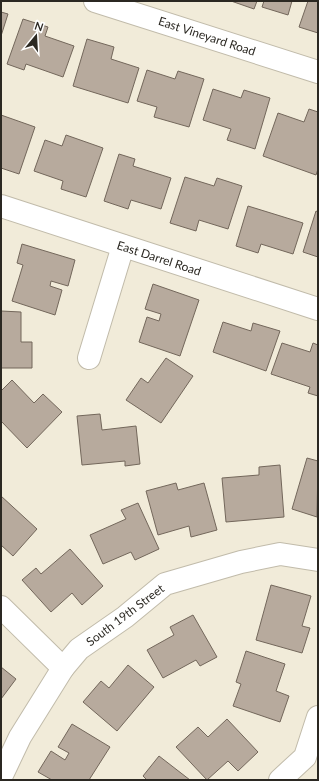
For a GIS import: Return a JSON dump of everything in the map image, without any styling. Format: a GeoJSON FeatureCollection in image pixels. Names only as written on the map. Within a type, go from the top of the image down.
{"type":"FeatureCollection","features":[{"type":"Feature","properties":{"kind":"street","name":"East Vineyard Road"},"geometry":{"type":"LineString","coordinates":[[95,1],[318,72]]}},
{"type":"Feature","properties":{"kind":"street","name":"East Darrel Road"},"geometry":{"type":"LineString","coordinates":[[1,206],[318,309]]}},
{"type":"Feature","properties":{"kind":"street"},"geometry":{"type":"LineString","coordinates":[[89,358],[123,246]]}},
{"type":"Feature","properties":{"kind":"street","name":"South 19th Street"},"geometry":{"type":"LineString","coordinates":[[1,777],[20,738],[63,668],[79,649],[125,617],[165,584],[241,562],[280,554],[318,560]]}},
{"type":"Feature","properties":{"kind":"street"},"geometry":{"type":"LineString","coordinates":[[1,607],[63,668]]}},
{"type":"Feature","properties":{"kind":"street"},"geometry":{"type":"LineString","coordinates":[[280,780],[305,758],[318,717]]}},
{"type":"Feature","properties":{"kind":"building"},"geometry":{"type":"Polygon","coordinates":[[[231,1],[257,1],[254,9],[231,1]]]}},
{"type":"Feature","properties":{"kind":"building"},"geometry":{"type":"Polygon","coordinates":[[[264,1],[292,1],[288,15],[262,7],[264,1]]]}},
{"type":"Feature","properties":{"kind":"building"},"geometry":{"type":"Polygon","coordinates":[[[308,1],[318,1],[318,33],[299,27],[308,1]]]}},
{"type":"Feature","properties":{"kind":"building"},"geometry":{"type":"Polygon","coordinates":[[[1,12],[8,14],[1,36],[1,12]]]}},
{"type":"Feature","properties":{"kind":"building"},"geometry":{"type":"Polygon","coordinates":[[[23,19],[48,27],[45,36],[74,46],[63,77],[26,64],[24,70],[7,64],[23,19]]]}},
{"type":"Feature","properties":{"kind":"building"},"geometry":{"type":"Polygon","coordinates":[[[87,39],[114,47],[111,59],[139,68],[128,103],[73,86],[87,39]]]}},
{"type":"Feature","properties":{"kind":"building"},"geometry":{"type":"Polygon","coordinates":[[[147,70],[175,79],[178,71],[204,79],[189,127],[154,117],[157,107],[137,101],[147,70]]]}},
{"type":"Feature","properties":{"kind":"building"},"geometry":{"type":"Polygon","coordinates":[[[213,89],[241,98],[244,90],[270,98],[255,149],[227,140],[231,129],[203,120],[213,89]]]}},
{"type":"Feature","properties":{"kind":"building"},"geometry":{"type":"Polygon","coordinates":[[[309,109],[318,112],[318,169],[316,175],[263,156],[278,113],[304,122],[309,109]]]}},
{"type":"Feature","properties":{"kind":"building"},"geometry":{"type":"Polygon","coordinates":[[[1,115],[35,127],[19,174],[1,168],[1,115]]]}},
{"type":"Feature","properties":{"kind":"building"},"geometry":{"type":"Polygon","coordinates":[[[66,135],[103,148],[86,197],[61,189],[63,181],[34,171],[45,140],[62,146],[66,135]]]}},
{"type":"Feature","properties":{"kind":"building"},"geometry":{"type":"Polygon","coordinates":[[[119,154],[135,159],[133,166],[171,178],[161,209],[131,200],[128,209],[104,201],[119,154]]]}},
{"type":"Feature","properties":{"kind":"building"},"geometry":{"type":"Polygon","coordinates":[[[185,177],[214,186],[217,178],[242,186],[228,229],[199,220],[196,231],[170,223],[185,177]]]}},
{"type":"Feature","properties":{"kind":"building"},"geometry":{"type":"Polygon","coordinates":[[[248,206],[303,223],[293,254],[261,244],[258,253],[236,246],[248,206]]]}},
{"type":"Feature","properties":{"kind":"building"},"geometry":{"type":"Polygon","coordinates":[[[316,211],[318,212],[318,257],[303,252],[316,211]]]}},
{"type":"Feature","properties":{"kind":"building"},"geometry":{"type":"Polygon","coordinates":[[[22,244],[75,260],[68,286],[51,281],[50,286],[62,290],[55,315],[12,301],[23,265],[17,263],[22,244]]]}},
{"type":"Feature","properties":{"kind":"building"},"geometry":{"type":"Polygon","coordinates":[[[153,284],[199,300],[180,356],[139,342],[147,317],[159,321],[161,314],[145,309],[153,284]]]}},
{"type":"Feature","properties":{"kind":"building"},"geometry":{"type":"Polygon","coordinates":[[[1,311],[21,312],[21,342],[32,342],[32,368],[1,368],[1,311]]]}},
{"type":"Feature","properties":{"kind":"building"},"geometry":{"type":"Polygon","coordinates":[[[223,322],[251,331],[253,323],[280,331],[266,371],[213,352],[223,322]]]}},
{"type":"Feature","properties":{"kind":"building"},"geometry":{"type":"Polygon","coordinates":[[[282,343],[310,352],[313,343],[318,345],[318,396],[308,393],[310,387],[271,374],[282,343]]]}},
{"type":"Feature","properties":{"kind":"building"},"geometry":{"type":"Polygon","coordinates":[[[166,358],[193,376],[161,423],[126,400],[141,378],[148,383],[166,358]]]}},
{"type":"Feature","properties":{"kind":"building"},"geometry":{"type":"Polygon","coordinates":[[[12,380],[34,403],[43,394],[62,412],[27,448],[1,421],[1,391],[12,380]]]}},
{"type":"Feature","properties":{"kind":"building"},"geometry":{"type":"Polygon","coordinates":[[[100,414],[102,430],[136,426],[140,464],[125,466],[125,461],[82,465],[77,416],[100,414]]]}},
{"type":"Feature","properties":{"kind":"building"},"geometry":{"type":"Polygon","coordinates":[[[307,458],[318,461],[317,517],[292,509],[307,458]]]}},
{"type":"Feature","properties":{"kind":"building"},"geometry":{"type":"Polygon","coordinates":[[[280,465],[284,517],[226,522],[222,478],[259,475],[259,467],[280,465]]]}},
{"type":"Feature","properties":{"kind":"building"},"geometry":{"type":"Polygon","coordinates":[[[176,483],[178,490],[204,483],[217,530],[191,537],[189,526],[158,535],[146,491],[176,483]]]}},
{"type":"Feature","properties":{"kind":"building"},"geometry":{"type":"Polygon","coordinates":[[[1,496],[37,529],[13,556],[1,545],[1,496]]]}},
{"type":"Feature","properties":{"kind":"building"},"geometry":{"type":"Polygon","coordinates":[[[138,503],[159,549],[135,560],[131,552],[103,564],[90,535],[126,519],[121,510],[138,503]]]}},
{"type":"Feature","properties":{"kind":"building"},"geometry":{"type":"Polygon","coordinates":[[[70,549],[103,586],[82,605],[72,593],[51,612],[22,580],[36,568],[41,574],[70,549]]]}},
{"type":"Feature","properties":{"kind":"building"},"geometry":{"type":"Polygon","coordinates":[[[271,585],[311,596],[302,626],[310,628],[302,653],[256,640],[271,585]]]}},
{"type":"Feature","properties":{"kind":"building"},"geometry":{"type":"Polygon","coordinates":[[[193,615],[217,657],[200,666],[196,660],[163,678],[147,650],[174,635],[170,627],[193,615]]]}},
{"type":"Feature","properties":{"kind":"building"},"geometry":{"type":"Polygon","coordinates":[[[246,651],[285,664],[276,691],[289,696],[280,722],[233,706],[241,684],[236,682],[246,651]]]}},
{"type":"Feature","properties":{"kind":"building"},"geometry":{"type":"Polygon","coordinates":[[[128,665],[154,687],[117,731],[83,702],[101,681],[109,688],[128,665]]]}},
{"type":"Feature","properties":{"kind":"building"},"geometry":{"type":"Polygon","coordinates":[[[1,667],[16,679],[1,699],[1,667]]]}},
{"type":"Feature","properties":{"kind":"building"},"geometry":{"type":"Polygon","coordinates":[[[227,719],[258,752],[238,771],[228,761],[207,780],[176,747],[198,727],[208,737],[227,719]]]}},
{"type":"Feature","properties":{"kind":"building"},"geometry":{"type":"Polygon","coordinates":[[[72,724],[110,747],[89,780],[52,780],[38,772],[51,751],[65,760],[69,753],[58,747],[72,724]]]}},
{"type":"Feature","properties":{"kind":"building"},"geometry":{"type":"Polygon","coordinates":[[[159,756],[190,780],[147,780],[143,776],[159,756]]]}}]}
